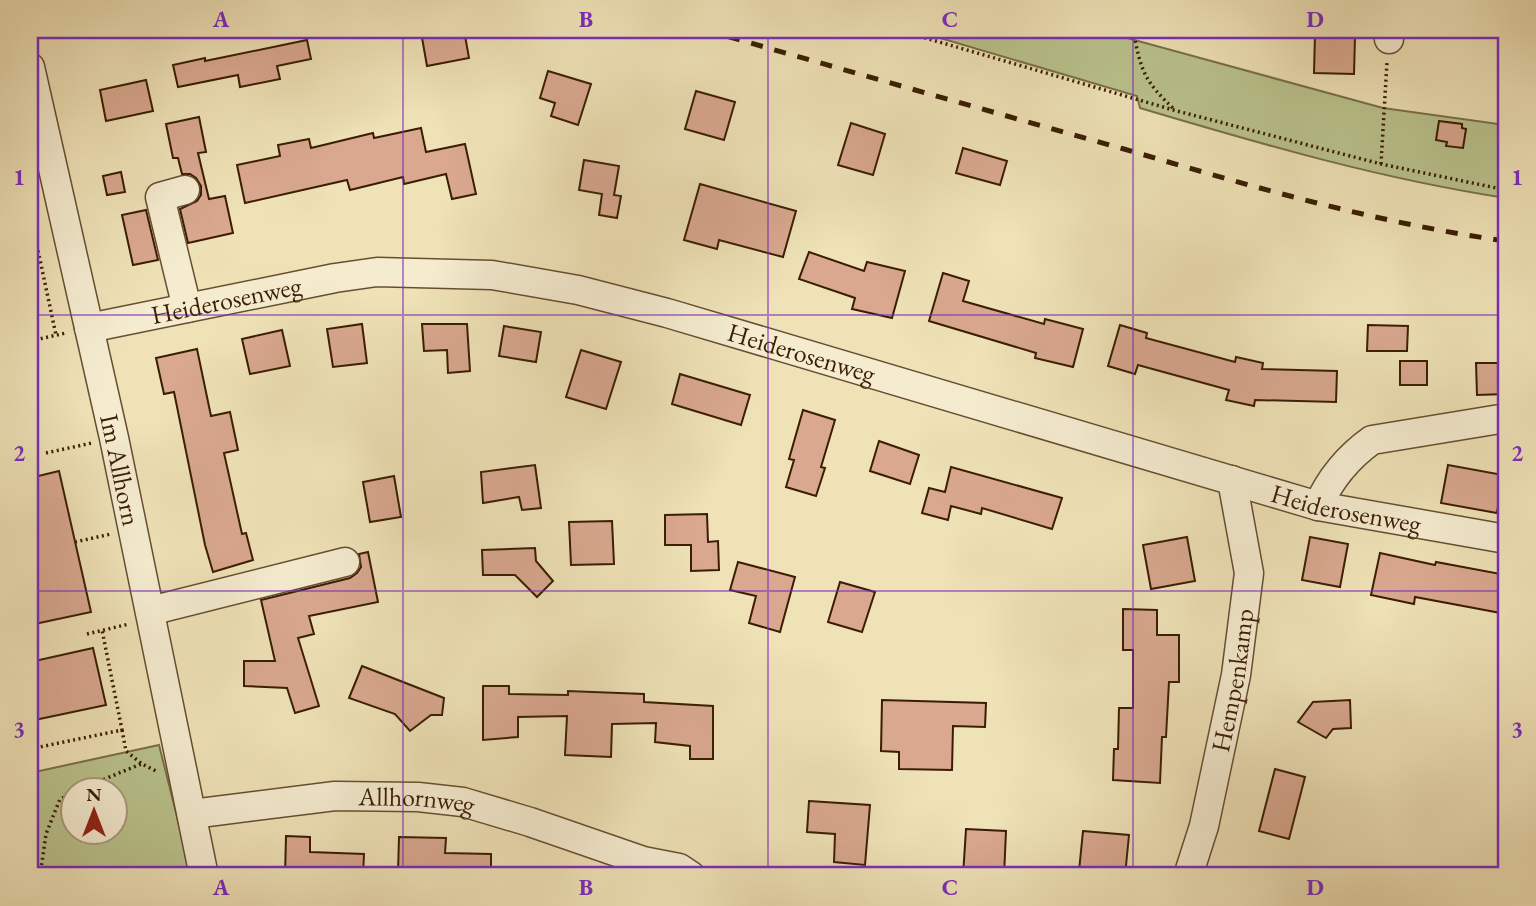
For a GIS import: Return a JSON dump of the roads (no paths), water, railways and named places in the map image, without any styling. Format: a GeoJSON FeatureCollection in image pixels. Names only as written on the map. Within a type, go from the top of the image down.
{"type":"FeatureCollection","features":[{"type":"Feature","properties":{"kind":"street","name":"Im Allhorn"},"geometry":{"type":"LineString","coordinates":[[30,67],[133,529],[204,876]]}},
{"type":"Feature","properties":{"kind":"street"},"geometry":{"type":"LineString","coordinates":[[185,190],[160,197],[187,308]]}},
{"type":"Feature","properties":{"kind":"street","name":"Heiderosenweg"},"geometry":{"type":"LineString","coordinates":[[89,328],[335,278],[377,272],[492,275],[578,290],[667,313],[1318,506],[1506,539]]}},
{"type":"Feature","properties":{"kind":"street"},"geometry":{"type":"LineString","coordinates":[[1318,506],[1333,477],[1360,448],[1372,440],[1506,418]]}},
{"type":"Feature","properties":{"kind":"street","name":"Hempenkamp"},"geometry":{"type":"LineString","coordinates":[[1188,876],[1204,827],[1236,675],[1249,573],[1232,480]]}},
{"type":"Feature","properties":{"kind":"street"},"geometry":{"type":"LineString","coordinates":[[150,611],[345,562]]}},
{"type":"Feature","properties":{"kind":"street","name":"Allhornweg"},"geometry":{"type":"LineString","coordinates":[[192,814],[335,796],[418,797],[463,803],[530,822],[638,866],[671,865],[691,876]]}},
{"type":"Feature","properties":{"kind":"railway"},"geometry":{"type":"LineString","coordinates":[[705,30],[1266,190],[1361,214],[1506,241]]}}]}
